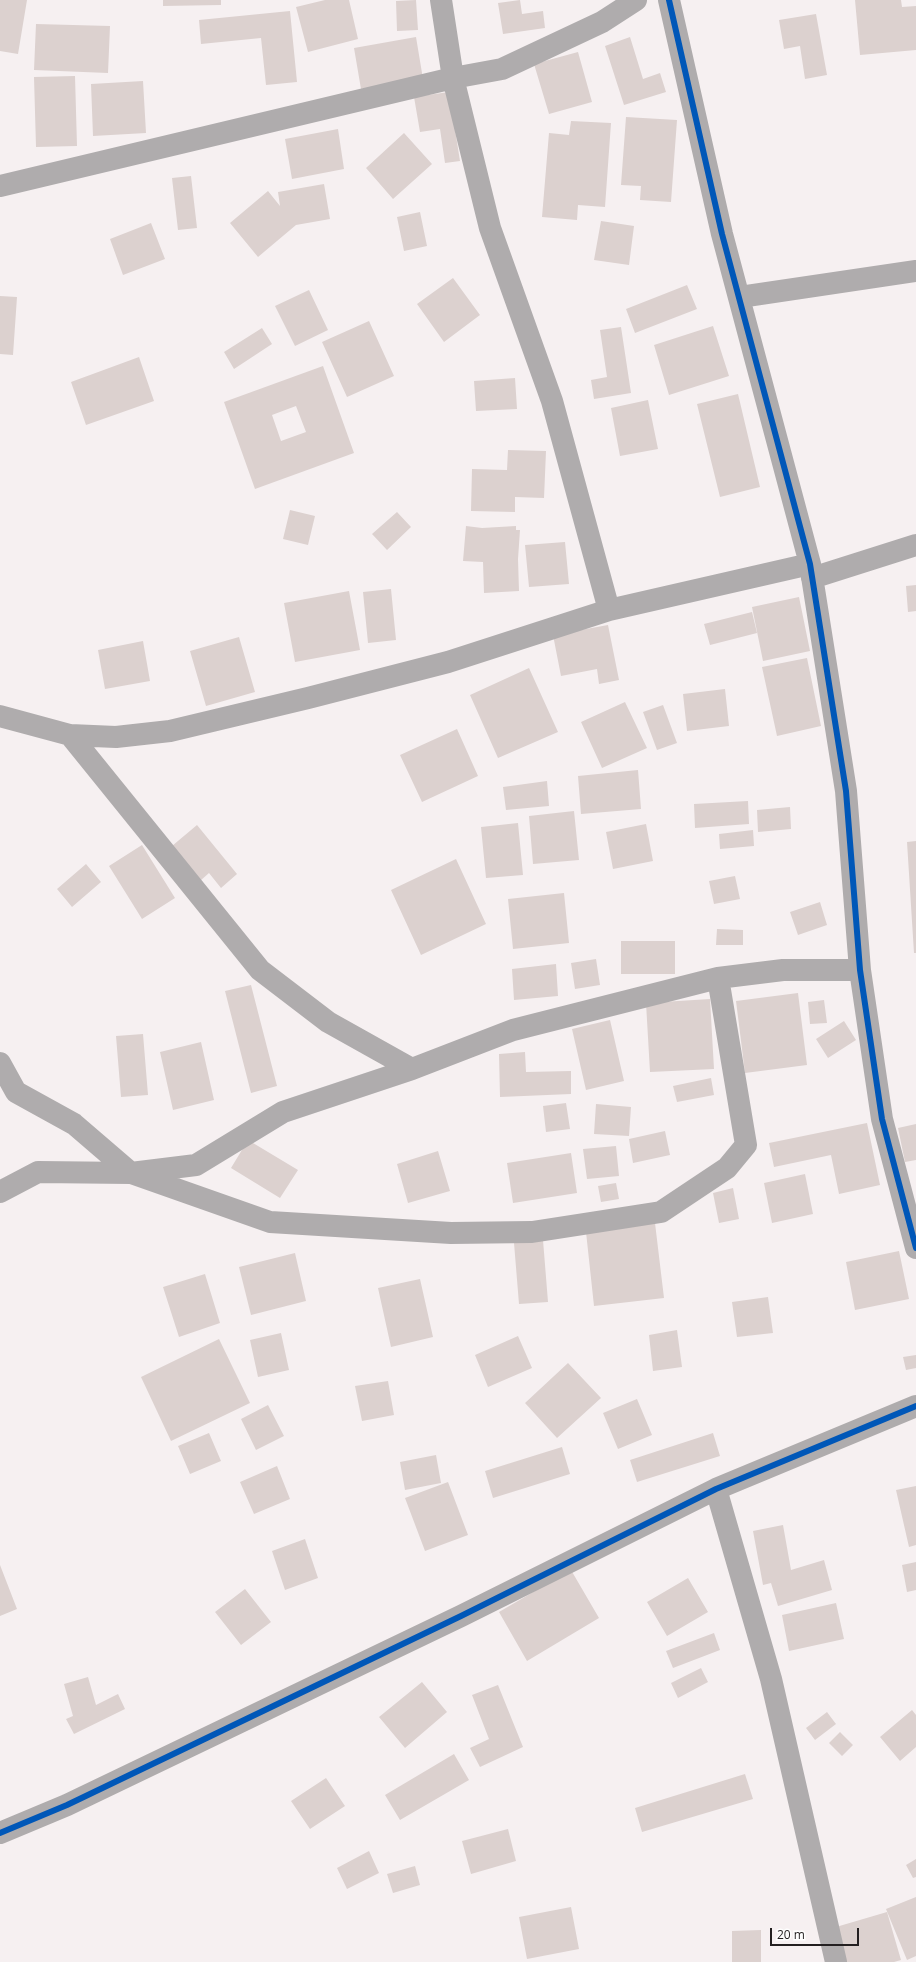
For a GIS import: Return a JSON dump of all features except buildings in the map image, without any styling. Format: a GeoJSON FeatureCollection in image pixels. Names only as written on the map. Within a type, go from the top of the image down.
{"type":"FeatureCollection","features":[{"type":"Feature","properties":{"kind":"street"},"geometry":{"type":"LineString","coordinates":[[441,0],[453,78],[490,228],[552,401],[609,610]]}},
{"type":"Feature","properties":{"kind":"street"},"geometry":{"type":"LineString","coordinates":[[0,186],[453,78],[502,69],[602,22],[636,0]]}},
{"type":"Feature","properties":{"kind":"street"},"geometry":{"type":"LineString","coordinates":[[669,0],[722,234],[740,297],[811,571],[846,791],[860,970],[882,1120],[916,1248]]}},
{"type":"Feature","properties":{"kind":"street"},"geometry":{"type":"LineString","coordinates":[[740,297],[916,270]]}},
{"type":"Feature","properties":{"kind":"street"},"geometry":{"type":"LineString","coordinates":[[0,716],[70,735],[116,738],[170,730],[308,698],[448,662],[609,610],[811,571],[916,545]]}},
{"type":"Feature","properties":{"kind":"street"},"geometry":{"type":"LineString","coordinates":[[70,735],[260,970],[328,1022],[412,1069]]}},
{"type":"Feature","properties":{"kind":"street"},"geometry":{"type":"LineString","coordinates":[[0,1192],[38,1172],[131,1173],[196,1165],[283,1112],[412,1069],[513,1030],[718,978],[784,970],[860,970]]}},
{"type":"Feature","properties":{"kind":"street"},"geometry":{"type":"LineString","coordinates":[[0,1063],[16,1092],[74,1124],[131,1173],[270,1222],[452,1233],[532,1232],[661,1212],[727,1168],[746,1145],[718,978]]}},
{"type":"Feature","properties":{"kind":"street"},"geometry":{"type":"LineString","coordinates":[[0,1833],[67,1805],[454,1619],[716,1489],[916,1406]]}},
{"type":"Feature","properties":{"kind":"street"},"geometry":{"type":"LineString","coordinates":[[716,1489],[770,1679],[836,1962]]}},
{"type":"Feature","properties":{"kind":"cycle path"},"geometry":{"type":"LineString","coordinates":[[669,0],[722,234],[810,564],[846,791],[860,970],[882,1119],[916,1248]]}},
{"type":"Feature","properties":{"kind":"cycle path"},"geometry":{"type":"LineString","coordinates":[[0,1833],[67,1805],[461,1616],[716,1489],[916,1406]]}}]}
